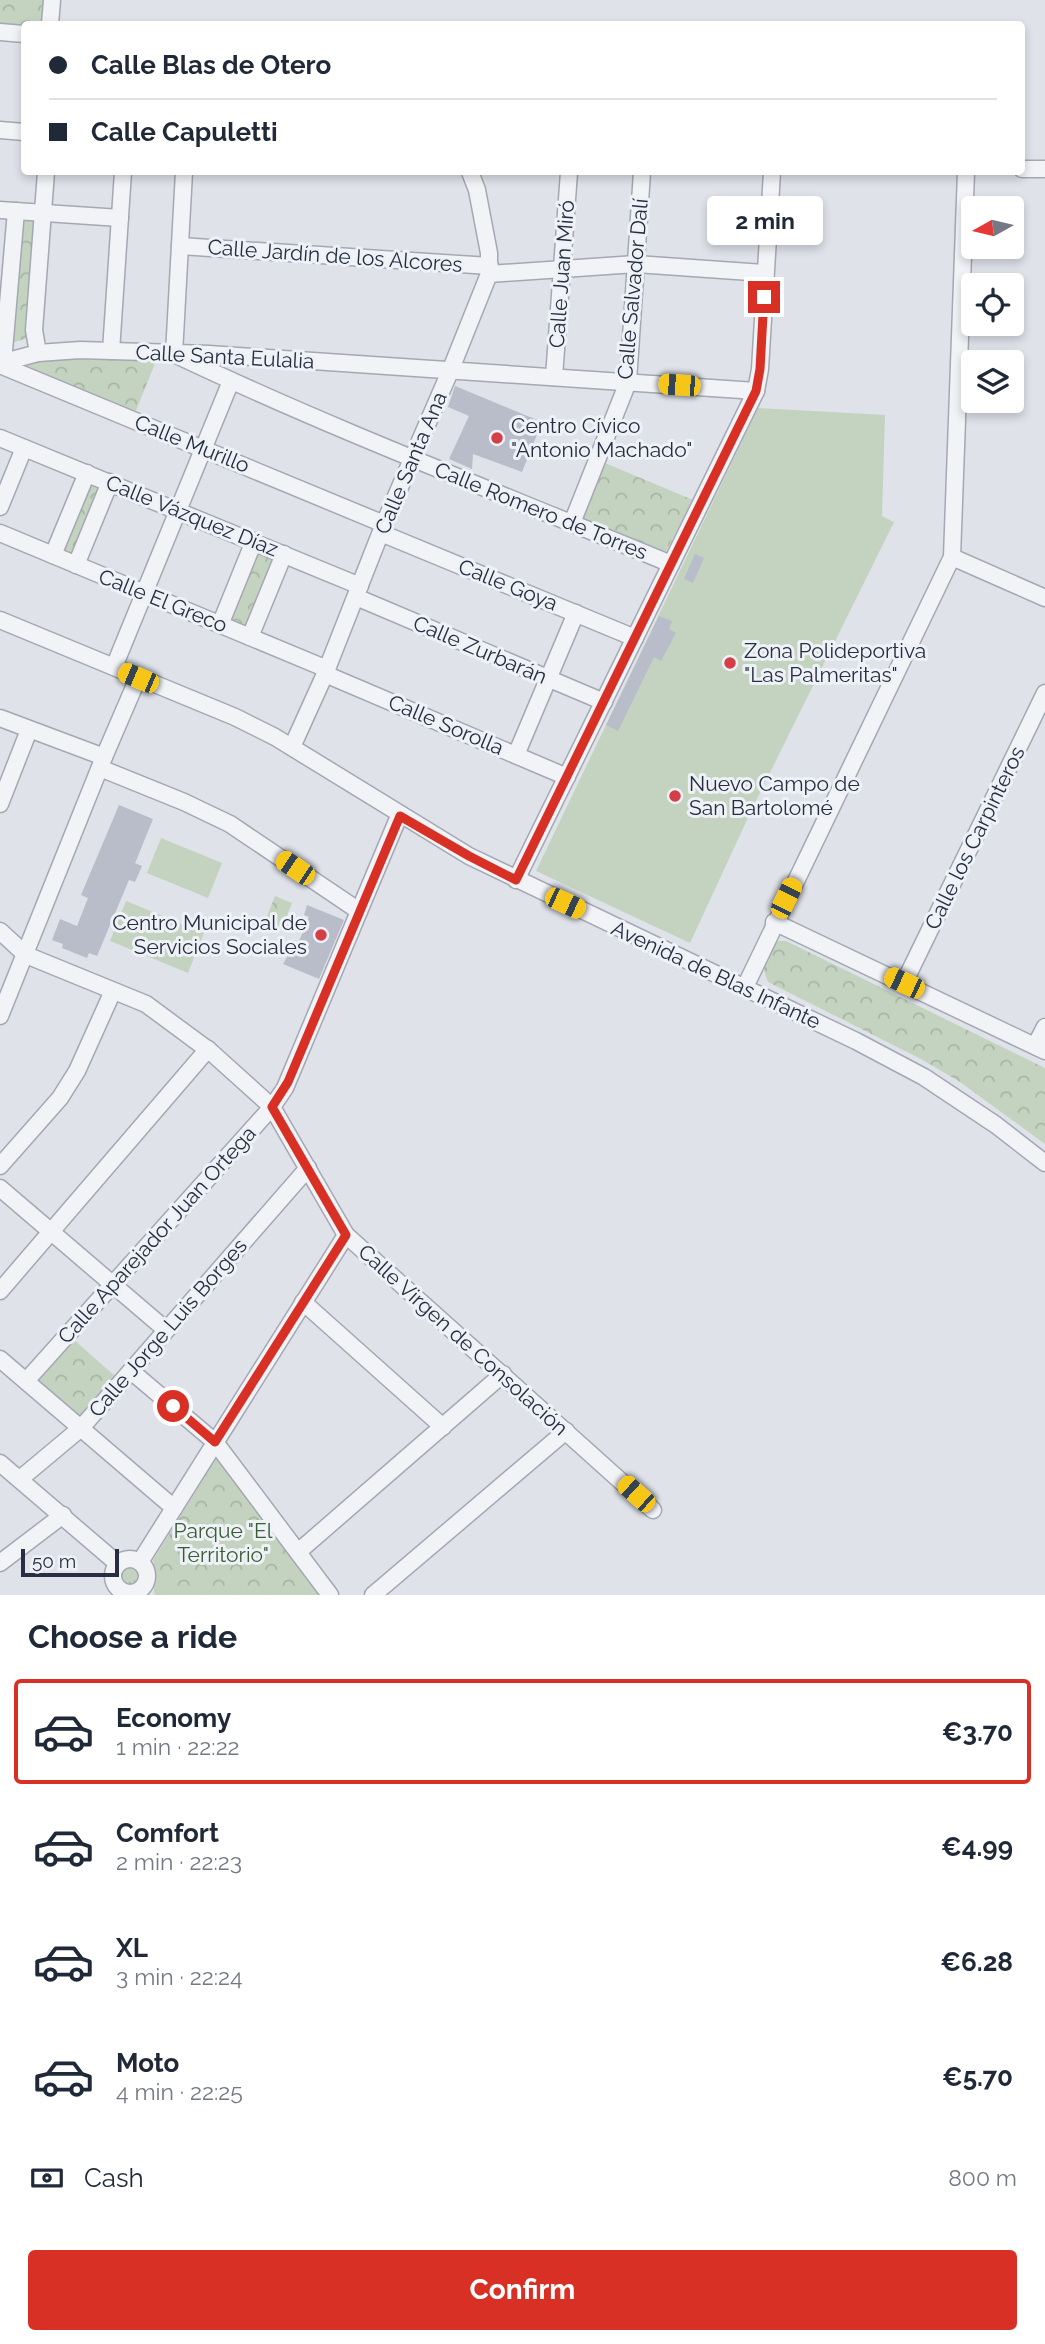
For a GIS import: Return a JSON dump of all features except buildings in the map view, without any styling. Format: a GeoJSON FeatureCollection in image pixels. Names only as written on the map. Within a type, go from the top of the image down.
{"type":"FeatureCollection","features":[{"type":"Feature","properties":{"kind":"street"},"geometry":{"type":"LineString","coordinates":[[50,21],[52,0]]}},
{"type":"Feature","properties":{"kind":"street"},"geometry":{"type":"LineString","coordinates":[[0,32],[21,34]]}},
{"type":"Feature","properties":{"kind":"street"},"geometry":{"type":"LineString","coordinates":[[0,130],[21,132]]}},
{"type":"Feature","properties":{"kind":"street"},"geometry":{"type":"LineString","coordinates":[[1025,169],[1045,169]]}},
{"type":"Feature","properties":{"kind":"street"},"geometry":{"type":"LineString","coordinates":[[38,353],[34,330],[46,175]]}},
{"type":"Feature","properties":{"kind":"street"},"geometry":{"type":"LineString","coordinates":[[111,351],[123,175]]}},
{"type":"Feature","properties":{"kind":"street"},"geometry":{"type":"LineString","coordinates":[[174,354],[184,175]]}},
{"type":"Feature","properties":{"kind":"street"},"geometry":{"type":"LineString","coordinates":[[471,175],[477,190],[489,270]]}},
{"type":"Feature","properties":{"kind":"street","name":"Calle Juan Miró"},"geometry":{"type":"LineString","coordinates":[[554,377],[569,175]]}},
{"type":"Feature","properties":{"kind":"street","name":"Calle Salvador Dalí"},"geometry":{"type":"LineString","coordinates":[[572,523],[628,382],[642,175]]}},
{"type":"Feature","properties":{"kind":"street"},"geometry":{"type":"LineString","coordinates":[[516,880],[756,391],[760,369],[772,175]]}},
{"type":"Feature","properties":{"kind":"street"},"geometry":{"type":"LineString","coordinates":[[745,987],[952,557],[966,175]]}},
{"type":"Feature","properties":{"kind":"street"},"geometry":{"type":"LineString","coordinates":[[1,363],[8,211],[120,218]]}},
{"type":"Feature","properties":{"kind":"street","name":"Calle Jardín de los Alcores"},"geometry":{"type":"LineString","coordinates":[[180,246],[489,270],[563,270],[636,264],[765,273]]}},
{"type":"Feature","properties":{"kind":"street","name":"Calle Santa Ana"},"geometry":{"type":"LineString","coordinates":[[292,747],[326,672],[489,270]]}},
{"type":"Feature","properties":{"kind":"street","name":"Calle Santa Eulalia"},"geometry":{"type":"LineString","coordinates":[[1,363],[38,353],[80,350],[209,354],[756,391]]}},
{"type":"Feature","properties":{"kind":"street","name":"Calle Romero de Torres"},"geometry":{"type":"LineString","coordinates":[[174,354],[412,459],[671,564]]}},
{"type":"Feature","properties":{"kind":"street","name":"Calle Murillo"},"geometry":{"type":"LineString","coordinates":[[1,363],[203,448],[382,529]]}},
{"type":"Feature","properties":{"kind":"street"},"geometry":{"type":"LineString","coordinates":[[114,667],[230,381]]}},
{"type":"Feature","properties":{"kind":"street","name":"Calle Vázquez Díaz"},"geometry":{"type":"LineString","coordinates":[[0,438],[254,541],[358,591]]}},
{"type":"Feature","properties":{"kind":"street"},"geometry":{"type":"LineString","coordinates":[[0,507],[24,448]]}},
{"type":"Feature","properties":{"kind":"street"},"geometry":{"type":"LineString","coordinates":[[53,555],[87,473]]}},
{"type":"Feature","properties":{"kind":"street"},"geometry":{"type":"LineString","coordinates":[[76,565],[110,482]]}},
{"type":"Feature","properties":{"kind":"street","name":"Calle Goya"},"geometry":{"type":"LineString","coordinates":[[382,529],[635,638]]}},
{"type":"Feature","properties":{"kind":"street","name":"Calle El Greco"},"geometry":{"type":"LineString","coordinates":[[0,533],[250,637],[326,672]]}},
{"type":"Feature","properties":{"kind":"street"},"geometry":{"type":"LineString","coordinates":[[220,625],[254,541]]}},
{"type":"Feature","properties":{"kind":"street"},"geometry":{"type":"LineString","coordinates":[[250,637],[284,554]]}},
{"type":"Feature","properties":{"kind":"street"},"geometry":{"type":"LineString","coordinates":[[952,557],[1045,598]]}},
{"type":"Feature","properties":{"kind":"street","name":"Calle Zurbarán"},"geometry":{"type":"LineString","coordinates":[[358,591],[548,680],[604,702]]}},
{"type":"Feature","properties":{"kind":"street"},"geometry":{"type":"LineString","coordinates":[[516,755],[576,613]]}},
{"type":"Feature","properties":{"kind":"street","name":"Avenida de Blas Infante"},"geometry":{"type":"LineString","coordinates":[[0,620],[235,717],[292,747],[400,816],[469,856],[745,987],[924,1077],[996,1125],[1045,1163]]}},
{"type":"Feature","properties":{"kind":"street","name":"Calle Sorolla"},"geometry":{"type":"LineString","coordinates":[[326,672],[567,777]]}},
{"type":"Feature","properties":{"kind":"street"},"geometry":{"type":"LineString","coordinates":[[0,1016],[138,678]]}},
{"type":"Feature","properties":{"kind":"street","name":"Calle los Carpinteros"},"geometry":{"type":"LineString","coordinates":[[904,983],[1045,693]]}},
{"type":"Feature","properties":{"kind":"street"},"geometry":{"type":"LineString","coordinates":[[0,718],[102,762],[230,824],[359,911]]}},
{"type":"Feature","properties":{"kind":"street"},"geometry":{"type":"LineString","coordinates":[[1,801],[29,730]]}},
{"type":"Feature","properties":{"kind":"street","name":"Calle Aparejador Juan Ortega"},"geometry":{"type":"LineString","coordinates":[[26,1381],[272,1107],[288,1082],[400,816]]}},
{"type":"Feature","properties":{"kind":"street"},"geometry":{"type":"LineString","coordinates":[[774,922],[1040,1049],[1045,1027]]}},
{"type":"Feature","properties":{"kind":"street","name":"Calle Virgen de Consolación"},"geometry":{"type":"LineString","coordinates":[[0,932],[26,955],[146,1004],[208,1049],[272,1107],[346,1235],[653,1510]]}},
{"type":"Feature","properties":{"kind":"street"},"geometry":{"type":"LineString","coordinates":[[0,1166],[60,1098],[72,1080],[113,991]]}},
{"type":"Feature","properties":{"kind":"street"},"geometry":{"type":"LineString","coordinates":[[0,1291],[208,1049]]}},
{"type":"Feature","properties":{"kind":"street","name":"Calle Jorge Luis Borges"},"geometry":{"type":"LineString","coordinates":[[20,1479],[82,1428],[308,1168]]}},
{"type":"Feature","properties":{"kind":"street"},"geometry":{"type":"LineString","coordinates":[[0,1188],[166,1329]]}},
{"type":"Feature","properties":{"kind":"street"},"geometry":{"type":"LineString","coordinates":[[140,1562],[346,1235]]}},
{"type":"Feature","properties":{"kind":"street"},"geometry":{"type":"LineString","coordinates":[[303,1302],[443,1427]]}},
{"type":"Feature","properties":{"kind":"street"},"geometry":{"type":"LineString","coordinates":[[0,1359],[174,1508]]}},
{"type":"Feature","properties":{"kind":"street"},"geometry":{"type":"LineString","coordinates":[[131,1371],[215,1442],[330,1595]]}},
{"type":"Feature","properties":{"kind":"street"},"geometry":{"type":"LineString","coordinates":[[298,1552],[503,1374]]}},
{"type":"Feature","properties":{"kind":"street"},"geometry":{"type":"LineString","coordinates":[[373,1595],[566,1431]]}},
{"type":"Feature","properties":{"kind":"street"},"geometry":{"type":"LineString","coordinates":[[0,1463],[118,1564]]}},
{"type":"Feature","properties":{"kind":"street"},"geometry":{"type":"LineString","coordinates":[[0,1563],[63,1515]]}},
{"type":"Feature","properties":{"kind":"street"},"geometry":{"type":"LineString","coordinates":[[129,1559],[140,1562],[148,1576],[142,1592],[118,1592],[113,1577],[118,1564],[129,1559]]}},
{"type":"Feature","properties":{"kind":"green space"},"geometry":{"type":"Polygon","coordinates":[[[0,0],[47,0],[46,21],[21,21],[21,29],[0,27],[0,0]]]}},
{"type":"Feature","properties":{"kind":"green space"},"geometry":{"type":"Polygon","coordinates":[[[17,214],[40,215],[32,337],[8,344],[17,214]]]}},
{"type":"Feature","properties":{"kind":"green space"},"geometry":{"type":"Polygon","coordinates":[[[48,358],[156,361],[135,413],[27,370],[26,364],[48,358]]]}},
{"type":"Feature","properties":{"kind":"green space","name":"Zona Polideportiva \"Las Palmeritas\""},"geometry":{"type":"Polygon","coordinates":[[[758,408],[885,415],[882,516],[894,522],[753,807],[690,943],[536,871],[758,408]]]}},
{"type":"Feature","properties":{"kind":"green space"},"geometry":{"type":"Polygon","coordinates":[[[605,463],[693,500],[664,555],[582,519],[605,463]]]}},
{"type":"Feature","properties":{"kind":"green space"},"geometry":{"type":"Polygon","coordinates":[[[89,477],[106,484],[75,562],[57,554],[89,477]]]}},
{"type":"Feature","properties":{"kind":"green space"},"geometry":{"type":"Polygon","coordinates":[[[255,549],[277,559],[247,632],[225,622],[255,549]]]}},
{"type":"Feature","properties":{"kind":"green space"},"geometry":{"type":"Polygon","coordinates":[[[161,838],[222,863],[208,898],[147,873],[161,838]]]}},
{"type":"Feature","properties":{"kind":"green space"},"geometry":{"type":"Polygon","coordinates":[[[275,896],[292,903],[282,928],[265,921],[275,896]]]}},
{"type":"Feature","properties":{"kind":"green space"},"geometry":{"type":"Polygon","coordinates":[[[126,901],[204,933],[188,973],[110,941],[126,901]]]}},
{"type":"Feature","properties":{"kind":"green space"},"geometry":{"type":"Polygon","coordinates":[[[786,941],[1045,1068],[1045,1144],[960,1082],[921,1059],[768,982],[763,968],[774,943],[786,941]]]}},
{"type":"Feature","properties":{"kind":"green space"},"geometry":{"type":"Polygon","coordinates":[[[72,1338],[116,1377],[80,1420],[34,1381],[72,1338]]]}},
{"type":"Feature","properties":{"kind":"green space","name":"Parque \"El Territorio\""},"geometry":{"type":"Polygon","coordinates":[[[222,1458],[324,1595],[155,1595],[153,1560],[216,1459],[222,1458]]]}},
{"type":"Feature","properties":{"kind":"green space"},"geometry":{"type":"Polygon","coordinates":[[[126,1566],[134,1566],[140,1576],[134,1586],[126,1586],[120,1580],[120,1572],[126,1566]]]}},
{"type":"Feature","properties":{"kind":"place","name":"Centro Cívico \"Antonio Machado\""},"geometry":{"type":"Point","coordinates":[497,438]}},
{"type":"Feature","properties":{"kind":"place","name":"Zona Polideportiva \"Las Palmeritas\""},"geometry":{"type":"Point","coordinates":[730,663]}},
{"type":"Feature","properties":{"kind":"place","name":"Nuevo Campo de San Bartolomé"},"geometry":{"type":"Point","coordinates":[675,796]}},
{"type":"Feature","properties":{"kind":"place","name":"Centro Municipal de Servicios Sociales"},"geometry":{"type":"Point","coordinates":[321,935]}},
{"type":"Feature","properties":{"kind":"route"},"geometry":{"type":"LineString","coordinates":[[173,1406],[215,1442],[346,1235],[272,1107],[288,1082],[400,816],[516,880],[756,391],[760,369],[764,297]]}}]}
